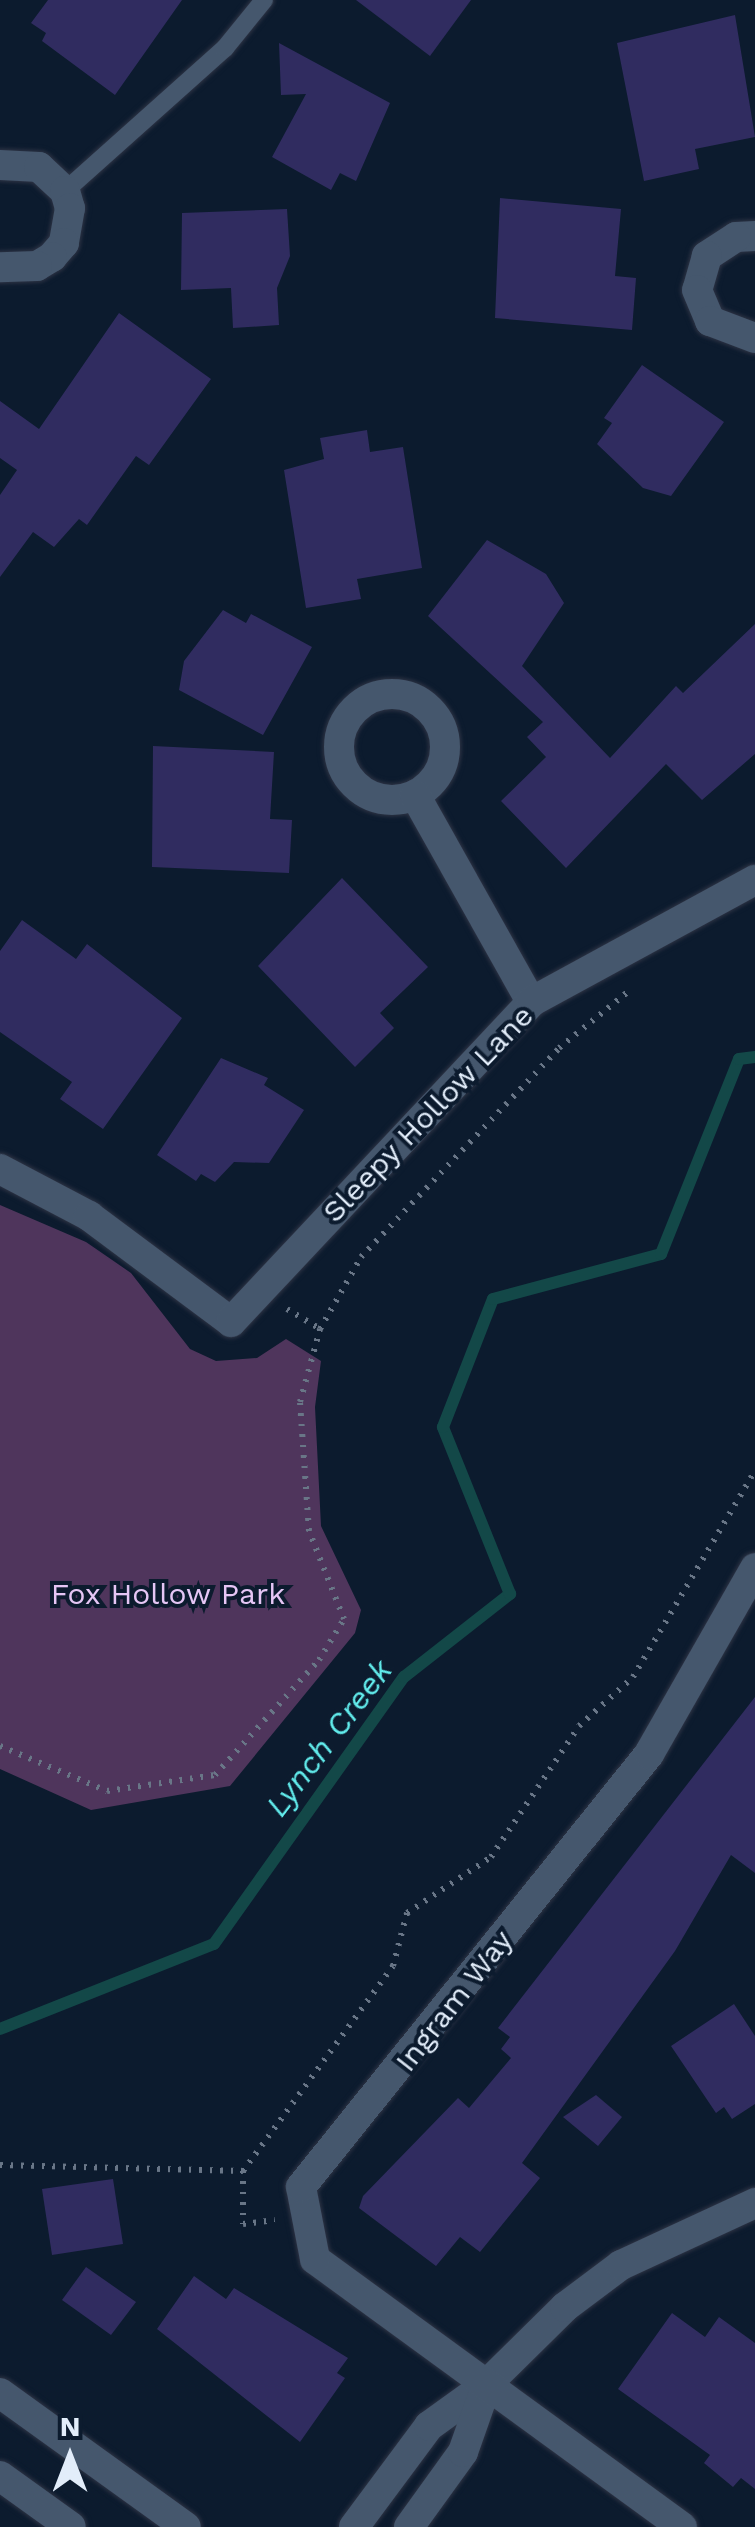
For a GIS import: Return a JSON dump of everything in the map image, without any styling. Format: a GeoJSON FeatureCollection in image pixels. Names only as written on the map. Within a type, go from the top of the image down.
{"type":"FeatureCollection","features":[{"type":"Feature","properties":{"kind":"street"},"geometry":{"type":"LineString","coordinates":[[0,165],[39,167],[65,191],[64,243],[37,266],[0,267]]}},
{"type":"Feature","properties":{"kind":"street"},"geometry":{"type":"LineString","coordinates":[[755,236],[736,237],[707,256],[697,290],[710,321],[755,338]]}},
{"type":"Feature","properties":{"kind":"street"},"geometry":{"type":"LineString","coordinates":[[415,795],[531,1002]]}},
{"type":"Feature","properties":{"kind":"street","name":"Sleepy Hollow Lane"},"geometry":{"type":"LineString","coordinates":[[0,1169],[89,1216],[232,1322],[531,1002],[755,880]]}},
{"type":"Feature","properties":{"kind":"street","name":"Ingram Way"},"geometry":{"type":"LineString","coordinates":[[303,2218],[301,2187],[649,1754],[755,1568]]}},
{"type":"Feature","properties":{"kind":"street"},"geometry":{"type":"LineString","coordinates":[[354,2527],[429,2426],[487,2384],[564,2307],[621,2264],[755,2203]]}},
{"type":"Feature","properties":{"kind":"street"},"geometry":{"type":"LineString","coordinates":[[303,2218],[315,2259],[682,2527]]}},
{"type":"Feature","properties":{"kind":"street"},"geometry":{"type":"LineString","coordinates":[[409,2527],[462,2452],[487,2384]]}},
{"type":"Feature","properties":{"kind":"street"},"geometry":{"type":"LineString","coordinates":[[0,2394],[186,2527]]}},
{"type":"Feature","properties":{"kind":"street"},"geometry":{"type":"LineString","coordinates":[[0,2476],[71,2527]]}},
{"type":"Feature","properties":{"kind":"lane"},"geometry":{"type":"LineString","coordinates":[[65,191],[225,48],[264,0]]}},
{"type":"Feature","properties":{"kind":"path"},"geometry":{"type":"LineString","coordinates":[[0,1746],[108,1791],[215,1774],[320,1660],[344,1619],[309,1531],[300,1402],[320,1329],[360,1257],[559,1048],[636,986]]}},
{"type":"Feature","properties":{"kind":"path"},"geometry":{"type":"LineString","coordinates":[[303,2218],[243,2224],[243,2172],[393,1966],[407,1912],[491,1857],[579,1726],[633,1677],[755,1470]]}},
{"type":"Feature","properties":{"kind":"path"},"geometry":{"type":"LineString","coordinates":[[0,2165],[243,2172]]}},
{"type":"Feature","properties":{"kind":"green space","name":"Fox Hollow Park"},"geometry":{"type":"Polygon","coordinates":[[[0,1205],[86,1242],[131,1273],[190,1349],[216,1361],[257,1358],[286,1339],[321,1361],[315,1407],[321,1526],[361,1610],[355,1633],[230,1786],[91,1810],[0,1769],[0,1205]]]}},
{"type":"Feature","properties":{"kind":"building"},"geometry":{"type":"Polygon","coordinates":[[[48,0],[182,0],[115,95],[42,41],[46,33],[31,23],[48,0]]]}},
{"type":"Feature","properties":{"kind":"building"},"geometry":{"type":"Polygon","coordinates":[[[356,0],[471,0],[430,56],[356,0]]]}},
{"type":"Feature","properties":{"kind":"building"},"geometry":{"type":"Polygon","coordinates":[[[735,15],[755,137],[695,149],[699,169],[644,181],[617,43],[735,15]]]}},
{"type":"Feature","properties":{"kind":"building"},"geometry":{"type":"Polygon","coordinates":[[[279,43],[390,103],[356,181],[340,173],[331,190],[272,157],[306,94],[281,95],[279,43]]]}},
{"type":"Feature","properties":{"kind":"building"},"geometry":{"type":"Polygon","coordinates":[[[500,198],[621,209],[615,276],[636,278],[632,330],[495,318],[500,198]]]}},
{"type":"Feature","properties":{"kind":"building"},"geometry":{"type":"Polygon","coordinates":[[[287,209],[290,256],[277,288],[279,325],[233,328],[231,288],[181,290],[182,213],[287,209]]]}},
{"type":"Feature","properties":{"kind":"building"},"geometry":{"type":"Polygon","coordinates":[[[119,313],[211,379],[149,465],[136,456],[87,525],[79,519],[54,547],[33,532],[0,577],[0,495],[17,470],[0,458],[0,401],[39,429],[119,313]]]}},
{"type":"Feature","properties":{"kind":"building"},"geometry":{"type":"Polygon","coordinates":[[[642,365],[724,422],[671,496],[643,488],[597,444],[612,423],[604,418],[642,365]]]}},
{"type":"Feature","properties":{"kind":"building"},"geometry":{"type":"Polygon","coordinates":[[[367,430],[370,452],[403,447],[422,568],[357,579],[361,599],[306,608],[284,470],[324,459],[320,438],[367,430]]]}},
{"type":"Feature","properties":{"kind":"building"},"geometry":{"type":"Polygon","coordinates":[[[487,540],[546,574],[564,603],[522,666],[610,758],[676,686],[683,693],[755,624],[755,754],[702,800],[666,764],[566,868],[501,801],[546,757],[527,737],[543,722],[428,616],[487,540]]]}},
{"type":"Feature","properties":{"kind":"building"},"geometry":{"type":"Polygon","coordinates":[[[223,610],[246,623],[251,614],[312,647],[263,735],[179,690],[184,661],[223,610]]]}},
{"type":"Feature","properties":{"kind":"building"},"geometry":{"type":"Polygon","coordinates":[[[153,746],[274,752],[270,819],[292,820],[289,873],[152,867],[153,746]]]}},
{"type":"Feature","properties":{"kind":"building"},"geometry":{"type":"Polygon","coordinates":[[[342,878],[428,967],[380,1013],[394,1028],[355,1067],[258,966],[342,878]]]}},
{"type":"Feature","properties":{"kind":"building"},"geometry":{"type":"Polygon","coordinates":[[[22,920],[76,959],[87,944],[182,1018],[103,1129],[60,1099],[72,1082],[0,1032],[0,951],[22,920]]]}},
{"type":"Feature","properties":{"kind":"building"},"geometry":{"type":"Polygon","coordinates":[[[221,1058],[268,1078],[264,1085],[304,1110],[269,1163],[234,1162],[215,1182],[201,1174],[196,1181],[157,1155],[221,1058]]]}},
{"type":"Feature","properties":{"kind":"building"},"geometry":{"type":"Polygon","coordinates":[[[755,1697],[755,1873],[731,1855],[675,1951],[522,2163],[540,2178],[480,2252],[460,2237],[436,2266],[359,2208],[363,2196],[458,2098],[469,2108],[511,2058],[501,2049],[510,2037],[498,2028],[755,1697]]]}},
{"type":"Feature","properties":{"kind":"building"},"geometry":{"type":"Polygon","coordinates":[[[734,2004],[755,2036],[755,2104],[732,2119],[724,2107],[716,2113],[671,2046],[734,2004]]]}},
{"type":"Feature","properties":{"kind":"building"},"geometry":{"type":"Polygon","coordinates":[[[596,2095],[622,2117],[598,2146],[563,2117],[596,2095]]]}},
{"type":"Feature","properties":{"kind":"building"},"geometry":{"type":"Polygon","coordinates":[[[113,2179],[123,2244],[52,2255],[42,2189],[113,2179]]]}},
{"type":"Feature","properties":{"kind":"building"},"geometry":{"type":"Polygon","coordinates":[[[86,2267],[136,2302],[111,2335],[62,2300],[86,2267]]]}},
{"type":"Feature","properties":{"kind":"building"},"geometry":{"type":"Polygon","coordinates":[[[194,2276],[226,2299],[234,2288],[348,2358],[337,2373],[345,2378],[300,2442],[157,2329],[194,2276]]]}},
{"type":"Feature","properties":{"kind":"building"},"geometry":{"type":"Polygon","coordinates":[[[672,2313],[705,2337],[719,2317],[755,2343],[755,2489],[741,2478],[733,2487],[704,2463],[710,2455],[618,2389],[672,2313]]]}},
{"type":"Feature","properties":{"kind":"waterway","name":"Lynch Creek"},"geometry":{"type":"LineString","coordinates":[[0,2029],[214,1944],[404,1677],[510,1594],[443,1427],[493,1299],[661,1254],[739,1059],[755,1057]]}}]}
